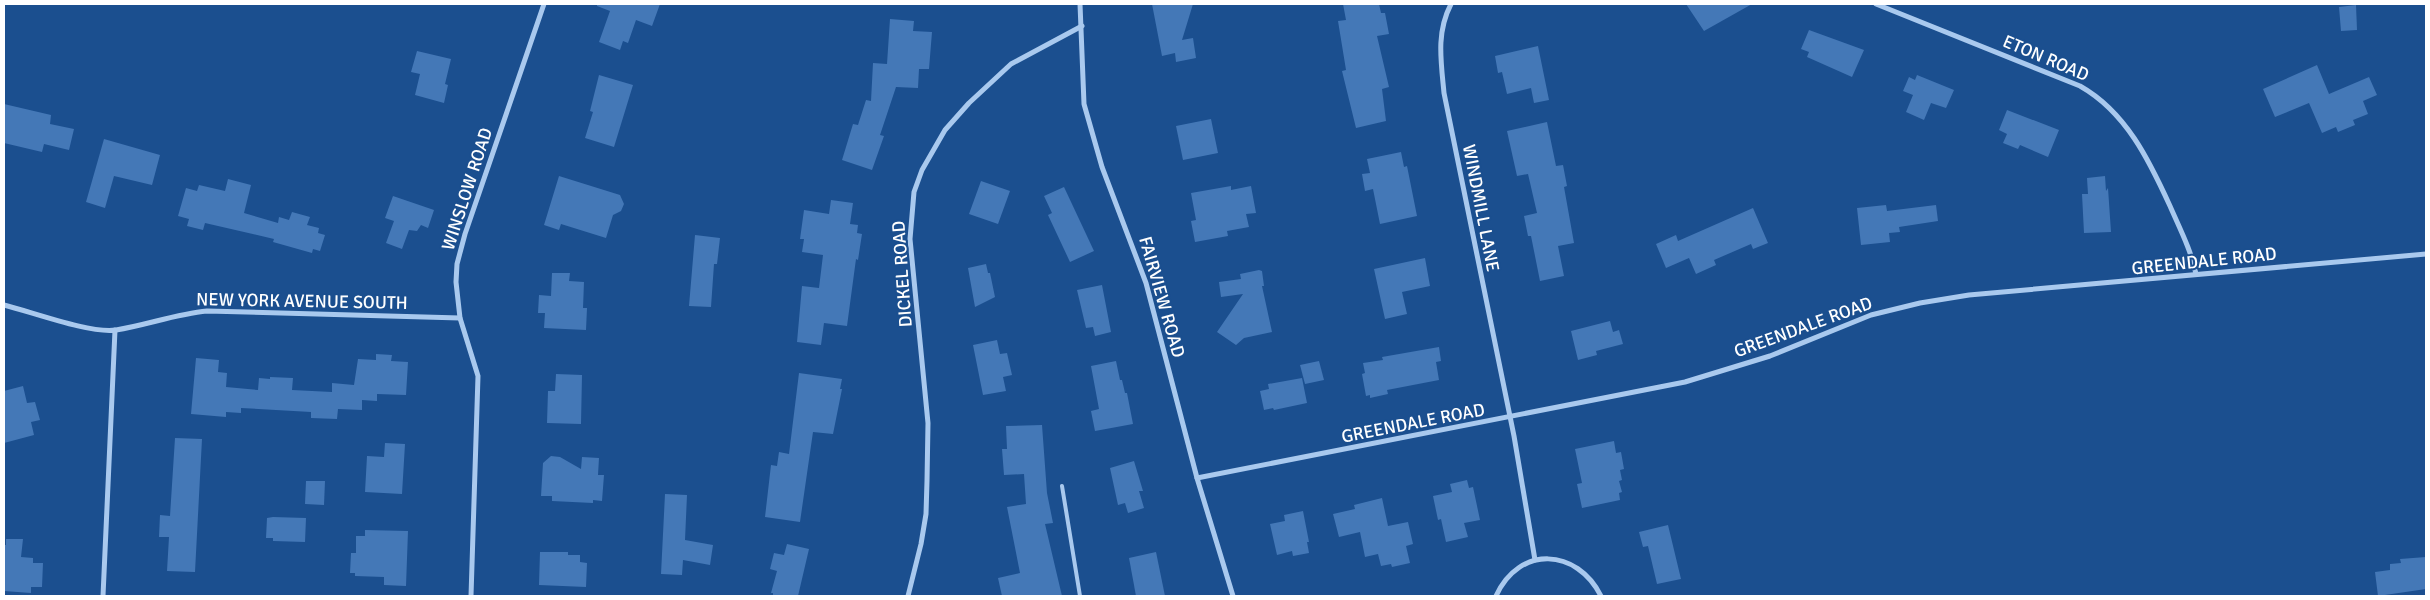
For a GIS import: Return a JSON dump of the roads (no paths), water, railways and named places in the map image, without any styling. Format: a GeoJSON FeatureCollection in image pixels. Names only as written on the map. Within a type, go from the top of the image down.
{"type":"FeatureCollection","features":[{"type":"Feature","properties":{"kind":"street","name":"WINSLOW ROAD"},"geometry":{"type":"LineString","coordinates":[[471,596],[478,376],[460,318],[456,282],[461,249],[544,4]]}},
{"type":"Feature","properties":{"kind":"street","name":"FAIRVIEW ROAD"},"geometry":{"type":"LineString","coordinates":[[1080,4],[1084,104],[1102,167],[1146,283],[1197,478],[1233,596]]}},
{"type":"Feature","properties":{"kind":"street","name":"WINDMILL LANE"},"geometry":{"type":"LineString","coordinates":[[1451,4],[1440,32],[1444,93],[1536,560]]}},
{"type":"Feature","properties":{"kind":"street","name":"ETON ROAD"},"geometry":{"type":"LineString","coordinates":[[1876,4],[2080,86],[2110,107],[2148,159],[2191,253],[2196,274]]}},
{"type":"Feature","properties":{"kind":"street","name":"DICKEL ROAD"},"geometry":{"type":"LineString","coordinates":[[908,596],[926,514],[927,452],[927,413],[910,239],[914,192],[922,170],[942,136],[969,103],[1011,64],[1082,26]]}},
{"type":"Feature","properties":{"kind":"street","name":"GREENDALE ROAD"},"geometry":{"type":"LineString","coordinates":[[1197,478],[1684,382],[1770,356],[1871,315],[1920,303],[1969,296],[2142,281],[2196,274],[2426,254]]}},
{"type":"Feature","properties":{"kind":"street","name":"NEW YORK AVENUE SOUTH"},"geometry":{"type":"LineString","coordinates":[[4,305],[94,329],[115,330],[186,313],[207,310],[460,318]]}},
{"type":"Feature","properties":{"kind":"street"},"geometry":{"type":"LineString","coordinates":[[103,596],[115,330]]}},
{"type":"Feature","properties":{"kind":"street"},"geometry":{"type":"LineString","coordinates":[[1496,596],[1502,583],[1518,568],[1536,560],[1562,560],[1578,567],[1594,581],[1601,596]]}},
{"type":"Feature","properties":{"kind":"lane"},"geometry":{"type":"LineString","coordinates":[[1062,486],[1080,596]]}}]}
